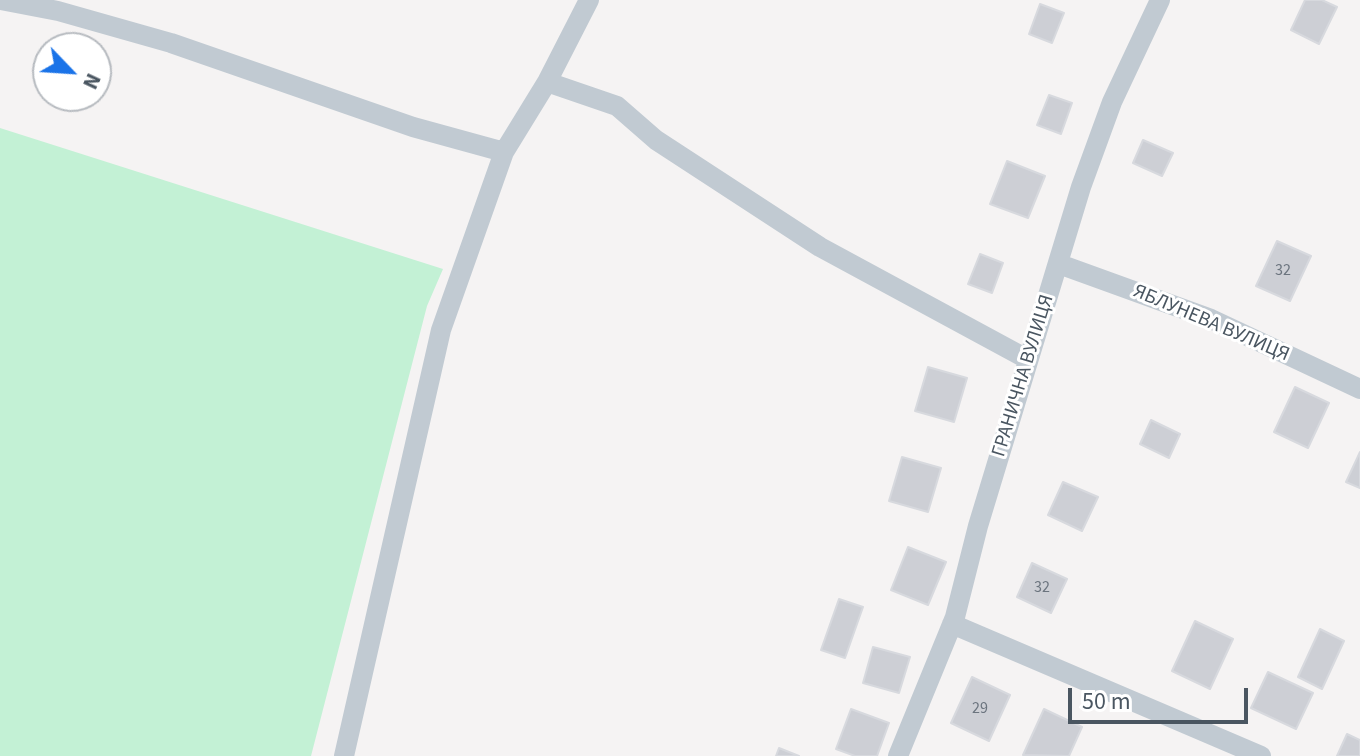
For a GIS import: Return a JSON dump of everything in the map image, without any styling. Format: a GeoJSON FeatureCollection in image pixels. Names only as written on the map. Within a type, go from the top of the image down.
{"type":"FeatureCollection","features":[{"type":"Feature","properties":{"kind":"street"},"geometry":{"type":"LineString","coordinates":[[1,0],[58,11],[171,43],[413,127],[504,152]]}},
{"type":"Feature","properties":{"kind":"street"},"geometry":{"type":"LineString","coordinates":[[344,756],[441,330],[504,152],[547,82],[589,0]]}},
{"type":"Feature","properties":{"kind":"street","name":"ГРАНИЧНА ВУЛИЦЯ"},"geometry":{"type":"LineString","coordinates":[[898,756],[915,707],[952,624],[1027,359],[1081,187],[1107,116],[1160,0]]}},
{"type":"Feature","properties":{"kind":"street"},"geometry":{"type":"LineString","coordinates":[[547,82],[617,106],[656,140],[820,247],[1027,359]]}},
{"type":"Feature","properties":{"kind":"street","name":"ЯБЛУНЕВА ВУЛИЦЯ"},"geometry":{"type":"LineString","coordinates":[[1059,264],[1211,319],[1360,389]]}},
{"type":"Feature","properties":{"kind":"street"},"geometry":{"type":"LineString","coordinates":[[952,624],[1261,756]]}},
{"type":"Feature","properties":{"kind":"green space"},"geometry":{"type":"Polygon","coordinates":[[[0,128],[443,269],[427,306],[311,756],[0,756],[0,128]]]}},
{"type":"Feature","properties":{"kind":"building"},"geometry":{"type":"Polygon","coordinates":[[[1305,0],[1322,0],[1337,7],[1319,44],[1291,30],[1305,0]]]}},
{"type":"Feature","properties":{"kind":"building"},"geometry":{"type":"Polygon","coordinates":[[[1040,4],[1064,13],[1052,43],[1029,34],[1040,4]]]}},
{"type":"Feature","properties":{"kind":"building"},"geometry":{"type":"Polygon","coordinates":[[[1049,95],[1072,103],[1061,134],[1037,125],[1049,95]]]}},
{"type":"Feature","properties":{"kind":"building"},"geometry":{"type":"Polygon","coordinates":[[[1143,140],[1173,153],[1162,176],[1133,163],[1143,140]]]}},
{"type":"Feature","properties":{"kind":"building"},"geometry":{"type":"Polygon","coordinates":[[[1007,161],[1045,176],[1028,218],[990,204],[1007,161]]]}},
{"type":"Feature","properties":{"kind":"building"},"geometry":{"type":"Polygon","coordinates":[[[1277,241],[1311,256],[1290,301],[1256,286],[1277,241]]]}},
{"type":"Feature","properties":{"kind":"building"},"geometry":{"type":"Polygon","coordinates":[[[980,254],[1003,263],[992,293],[968,284],[980,254]]]}},
{"type":"Feature","properties":{"kind":"building"},"geometry":{"type":"Polygon","coordinates":[[[928,367],[967,378],[954,422],[915,411],[928,367]]]}},
{"type":"Feature","properties":{"kind":"building"},"geometry":{"type":"Polygon","coordinates":[[[1295,387],[1329,403],[1308,448],[1274,432],[1295,387]]]}},
{"type":"Feature","properties":{"kind":"building"},"geometry":{"type":"Polygon","coordinates":[[[1151,420],[1180,434],[1169,458],[1140,444],[1151,420]]]}},
{"type":"Feature","properties":{"kind":"building"},"geometry":{"type":"Polygon","coordinates":[[[1360,452],[1360,488],[1346,482],[1360,452]]]}},
{"type":"Feature","properties":{"kind":"building"},"geometry":{"type":"Polygon","coordinates":[[[902,457],[941,468],[928,512],[889,501],[902,457]]]}},
{"type":"Feature","properties":{"kind":"building"},"geometry":{"type":"Polygon","coordinates":[[[1063,482],[1098,497],[1082,531],[1048,515],[1063,482]]]}},
{"type":"Feature","properties":{"kind":"building"},"geometry":{"type":"Polygon","coordinates":[[[908,547],[946,562],[928,605],[891,590],[908,547]]]}},
{"type":"Feature","properties":{"kind":"building"},"geometry":{"type":"Polygon","coordinates":[[[1032,563],[1067,579],[1051,613],[1017,597],[1032,563]]]}},
{"type":"Feature","properties":{"kind":"building"},"geometry":{"type":"Polygon","coordinates":[[[839,599],[863,607],[845,658],[821,650],[839,599]]]}},
{"type":"Feature","properties":{"kind":"building"},"geometry":{"type":"Polygon","coordinates":[[[1195,621],[1233,639],[1210,689],[1172,671],[1195,621]]]}},
{"type":"Feature","properties":{"kind":"building"},"geometry":{"type":"Polygon","coordinates":[[[1320,629],[1344,641],[1322,689],[1298,677],[1320,629]]]}},
{"type":"Feature","properties":{"kind":"building"},"geometry":{"type":"Polygon","coordinates":[[[873,647],[910,657],[899,693],[863,683],[873,647]]]}},
{"type":"Feature","properties":{"kind":"building"},"geometry":{"type":"Polygon","coordinates":[[[1268,672],[1313,693],[1296,729],[1251,708],[1268,672]]]}},
{"type":"Feature","properties":{"kind":"building"},"geometry":{"type":"Polygon","coordinates":[[[972,677],[1010,695],[989,741],[951,723],[972,677]]]}},
{"type":"Feature","properties":{"kind":"building"},"geometry":{"type":"Polygon","coordinates":[[[851,709],[889,723],[877,756],[855,756],[836,749],[851,709]]]}},
{"type":"Feature","properties":{"kind":"building"},"geometry":{"type":"Polygon","coordinates":[[[1044,709],[1082,727],[1069,756],[1023,755],[1044,709]]]}},
{"type":"Feature","properties":{"kind":"building"},"geometry":{"type":"Polygon","coordinates":[[[1347,734],[1360,740],[1360,756],[1337,756],[1347,734]]]}},
{"type":"Feature","properties":{"kind":"building"},"geometry":{"type":"Polygon","coordinates":[[[779,748],[799,756],[776,756],[779,748]]]}}]}
